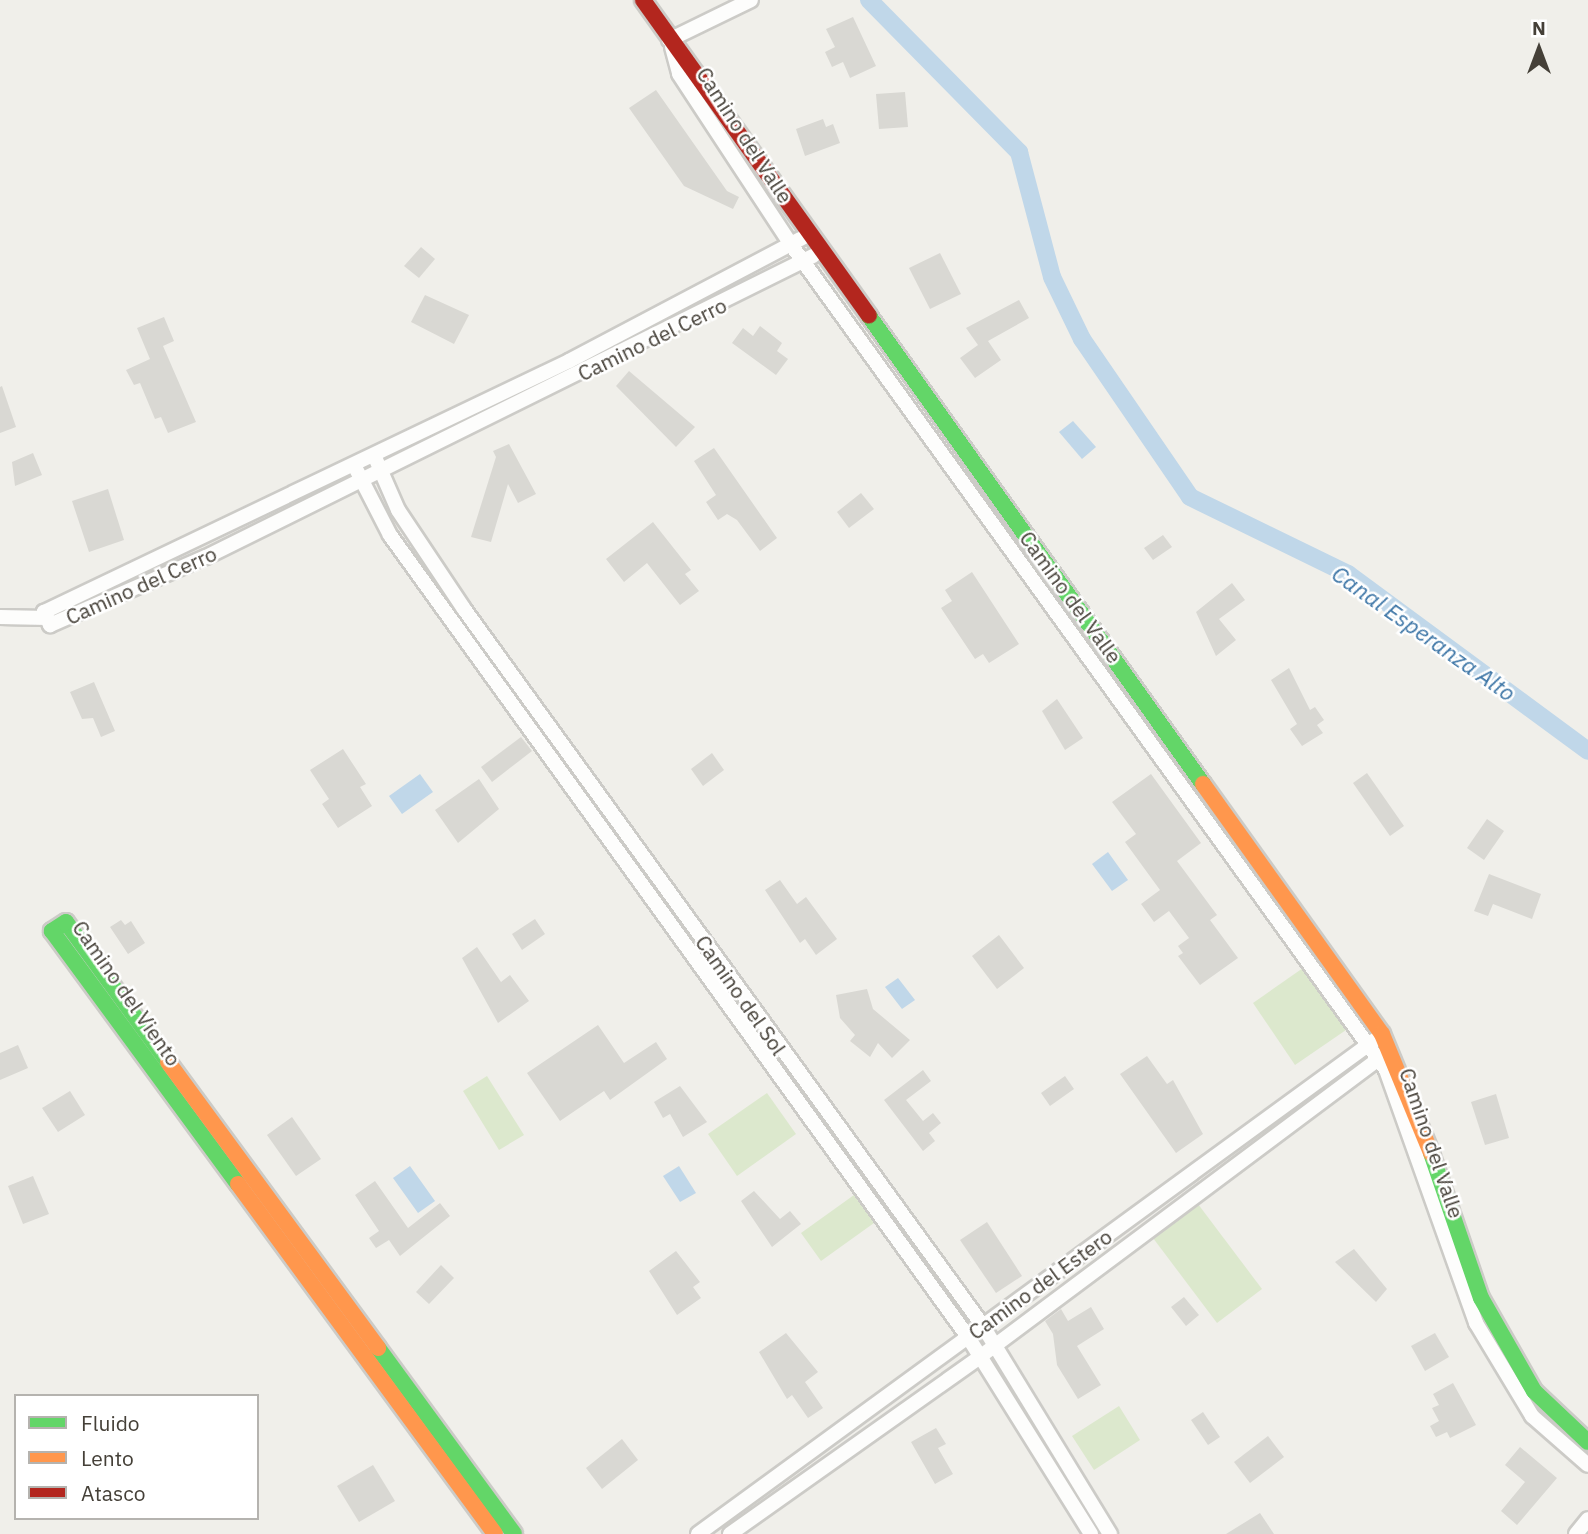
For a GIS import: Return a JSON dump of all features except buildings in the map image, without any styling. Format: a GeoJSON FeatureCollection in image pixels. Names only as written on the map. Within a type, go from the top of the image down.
{"type":"FeatureCollection","features":[{"type":"Feature","properties":{"kind":"street"},"geometry":{"type":"LineString","coordinates":[[643,0],[671,43],[751,0]]}},
{"type":"Feature","properties":{"kind":"street","name":"Camino del Valle"},"geometry":{"type":"LineString","coordinates":[[671,43],[1382,1034],[1385,1054],[1476,1323],[1532,1416],[1588,1465]]}},
{"type":"Feature","properties":{"kind":"street","name":"Camino del Valle"},"geometry":{"type":"LineString","coordinates":[[671,43],[678,74],[792,246],[1369,1045],[1385,1054],[1480,1298],[1544,1404],[1588,1442]]}},
{"type":"Feature","properties":{"kind":"street","name":"Camino del Cerro"},"geometry":{"type":"LineString","coordinates":[[810,234],[792,246],[354,465],[44,612],[50,625],[365,488],[381,473],[822,251]]}},
{"type":"Feature","properties":{"kind":"street","name":"Camino del Sol"},"geometry":{"type":"LineString","coordinates":[[374,455],[398,510],[464,609],[983,1326],[1110,1534]]}},
{"type":"Feature","properties":{"kind":"street","name":"Camino del Sol"},"geometry":{"type":"LineString","coordinates":[[354,465],[390,535],[968,1337],[1091,1534]]}},
{"type":"Feature","properties":{"kind":"street"},"geometry":{"type":"LineString","coordinates":[[0,617],[47,618]]}},
{"type":"Feature","properties":{"kind":"street","name":"Camino del Viento"},"geometry":{"type":"LineString","coordinates":[[495,1534],[52,931],[66,922],[514,1534]]}},
{"type":"Feature","properties":{"kind":"street","name":"Camino del Estero"},"geometry":{"type":"LineString","coordinates":[[698,1534],[1382,1034]]}},
{"type":"Feature","properties":{"kind":"street","name":"Camino del Estero"},"geometry":{"type":"LineString","coordinates":[[730,1534],[981,1356],[1385,1054]]}},
{"type":"Feature","properties":{"kind":"street"},"geometry":{"type":"LineString","coordinates":[[1576,1534],[1588,1519]]}},
{"type":"Feature","properties":{"kind":"green space"},"geometry":{"type":"Polygon","coordinates":[[[1303,968],[1346,1030],[1295,1065],[1253,1003],[1303,968]]]}},
{"type":"Feature","properties":{"kind":"green space"},"geometry":{"type":"Polygon","coordinates":[[[487,1076],[524,1135],[499,1150],[463,1091],[487,1076]]]}},
{"type":"Feature","properties":{"kind":"green space"},"geometry":{"type":"Polygon","coordinates":[[[767,1093],[796,1134],[737,1176],[708,1134],[767,1093]]]}},
{"type":"Feature","properties":{"kind":"green space"},"geometry":{"type":"Polygon","coordinates":[[[854,1195],[874,1223],[821,1261],[801,1233],[854,1195]]]}},
{"type":"Feature","properties":{"kind":"green space"},"geometry":{"type":"Polygon","coordinates":[[[1198,1204],[1262,1289],[1217,1323],[1153,1238],[1198,1204]]]}},
{"type":"Feature","properties":{"kind":"green space"},"geometry":{"type":"Polygon","coordinates":[[[1119,1406],[1140,1440],[1094,1470],[1072,1436],[1119,1406]]]}},
{"type":"Feature","properties":{"kind":"water"},"geometry":{"type":"Polygon","coordinates":[[[1073,421],[1096,447],[1082,459],[1059,432],[1073,421]]]}},
{"type":"Feature","properties":{"kind":"water"},"geometry":{"type":"Polygon","coordinates":[[[420,774],[433,792],[402,814],[389,796],[420,774]]]}},
{"type":"Feature","properties":{"kind":"water"},"geometry":{"type":"Polygon","coordinates":[[[1108,852],[1128,880],[1112,891],[1092,864],[1108,852]]]}},
{"type":"Feature","properties":{"kind":"water"},"geometry":{"type":"Polygon","coordinates":[[[898,978],[915,1000],[902,1009],[885,987],[898,978]]]}},
{"type":"Feature","properties":{"kind":"water"},"geometry":{"type":"Polygon","coordinates":[[[410,1166],[435,1201],[418,1213],[393,1178],[410,1166]]]}},
{"type":"Feature","properties":{"kind":"water"},"geometry":{"type":"Polygon","coordinates":[[[679,1166],[696,1193],[680,1202],[663,1176],[679,1166]]]}},
{"type":"Feature","properties":{"kind":"waterway","name":"Canal Esperanza Alto"},"geometry":{"type":"LineString","coordinates":[[869,0],[1019,152],[1052,277],[1082,339],[1190,497],[1348,574],[1588,751]]}},
{"type":"Feature","properties":{"kind":"traffic: fast"},"geometry":{"type":"LineString","coordinates":[[869,316],[1203,784]]}},
{"type":"Feature","properties":{"kind":"traffic: fast"},"geometry":{"type":"LineString","coordinates":[[168,1062],[66,922],[52,931],[238,1184]]}},
{"type":"Feature","properties":{"kind":"traffic: fast"},"geometry":{"type":"LineString","coordinates":[[1431,1153],[1481,1298],[1534,1391],[1588,1442]]}},
{"type":"Feature","properties":{"kind":"traffic: fast"},"geometry":{"type":"LineString","coordinates":[[378,1348],[514,1534]]}},
{"type":"Feature","properties":{"kind":"traffic: slow"},"geometry":{"type":"LineString","coordinates":[[1203,784],[1382,1034],[1431,1153]]}},
{"type":"Feature","properties":{"kind":"traffic: slow"},"geometry":{"type":"LineString","coordinates":[[168,1062],[378,1348]]}},
{"type":"Feature","properties":{"kind":"traffic: slow"},"geometry":{"type":"LineString","coordinates":[[238,1184],[495,1534]]}},
{"type":"Feature","properties":{"kind":"traffic: jam"},"geometry":{"type":"LineString","coordinates":[[643,0],[869,316]]}}]}
